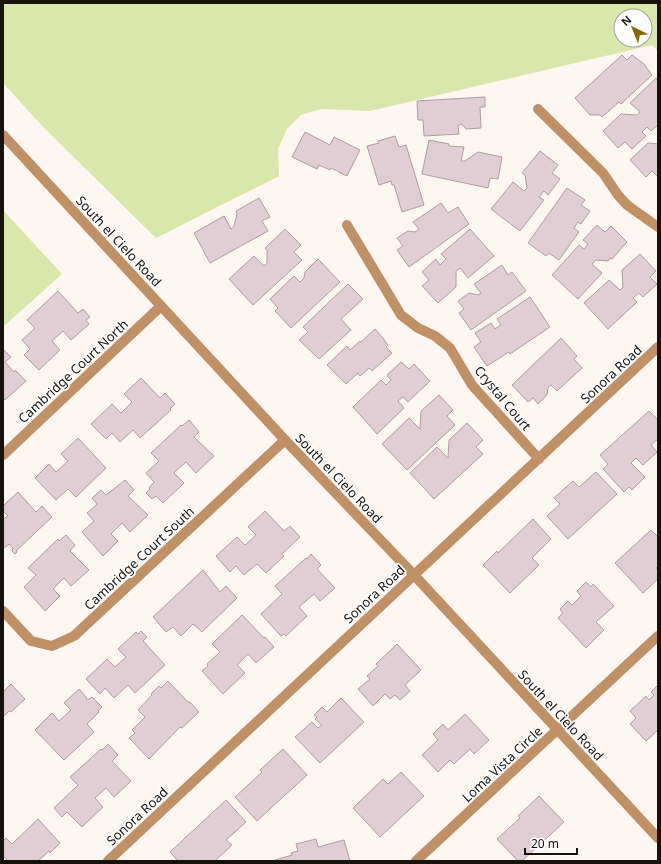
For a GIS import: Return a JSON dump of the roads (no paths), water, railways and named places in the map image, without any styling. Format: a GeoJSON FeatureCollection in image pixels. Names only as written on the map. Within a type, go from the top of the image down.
{"type":"FeatureCollection","features":[{"type":"Feature","properties":{"kind":"street"},"geometry":{"type":"LineString","coordinates":[[538,109],[603,173],[627,205],[658,227]]}},
{"type":"Feature","properties":{"kind":"street","name":"South el Cielo Road"},"geometry":{"type":"LineString","coordinates":[[3,135],[285,440],[414,575],[658,838]]}},
{"type":"Feature","properties":{"kind":"street","name":"Crystal Court"},"geometry":{"type":"LineString","coordinates":[[347,225],[401,315],[418,328],[435,336],[450,348],[472,385],[539,459]]}},
{"type":"Feature","properties":{"kind":"street","name":"Cambridge Court North"},"geometry":{"type":"LineString","coordinates":[[3,455],[161,306]]}},
{"type":"Feature","properties":{"kind":"street","name":"Sonora Road"},"geometry":{"type":"LineString","coordinates":[[108,861],[658,347]]}},
{"type":"Feature","properties":{"kind":"street","name":"Cambridge Court South"},"geometry":{"type":"LineString","coordinates":[[3,611],[31,641],[52,646],[74,636],[285,440]]}},
{"type":"Feature","properties":{"kind":"street","name":"Loma Vista Circle"},"geometry":{"type":"LineString","coordinates":[[416,861],[558,731],[658,636]]}}]}
